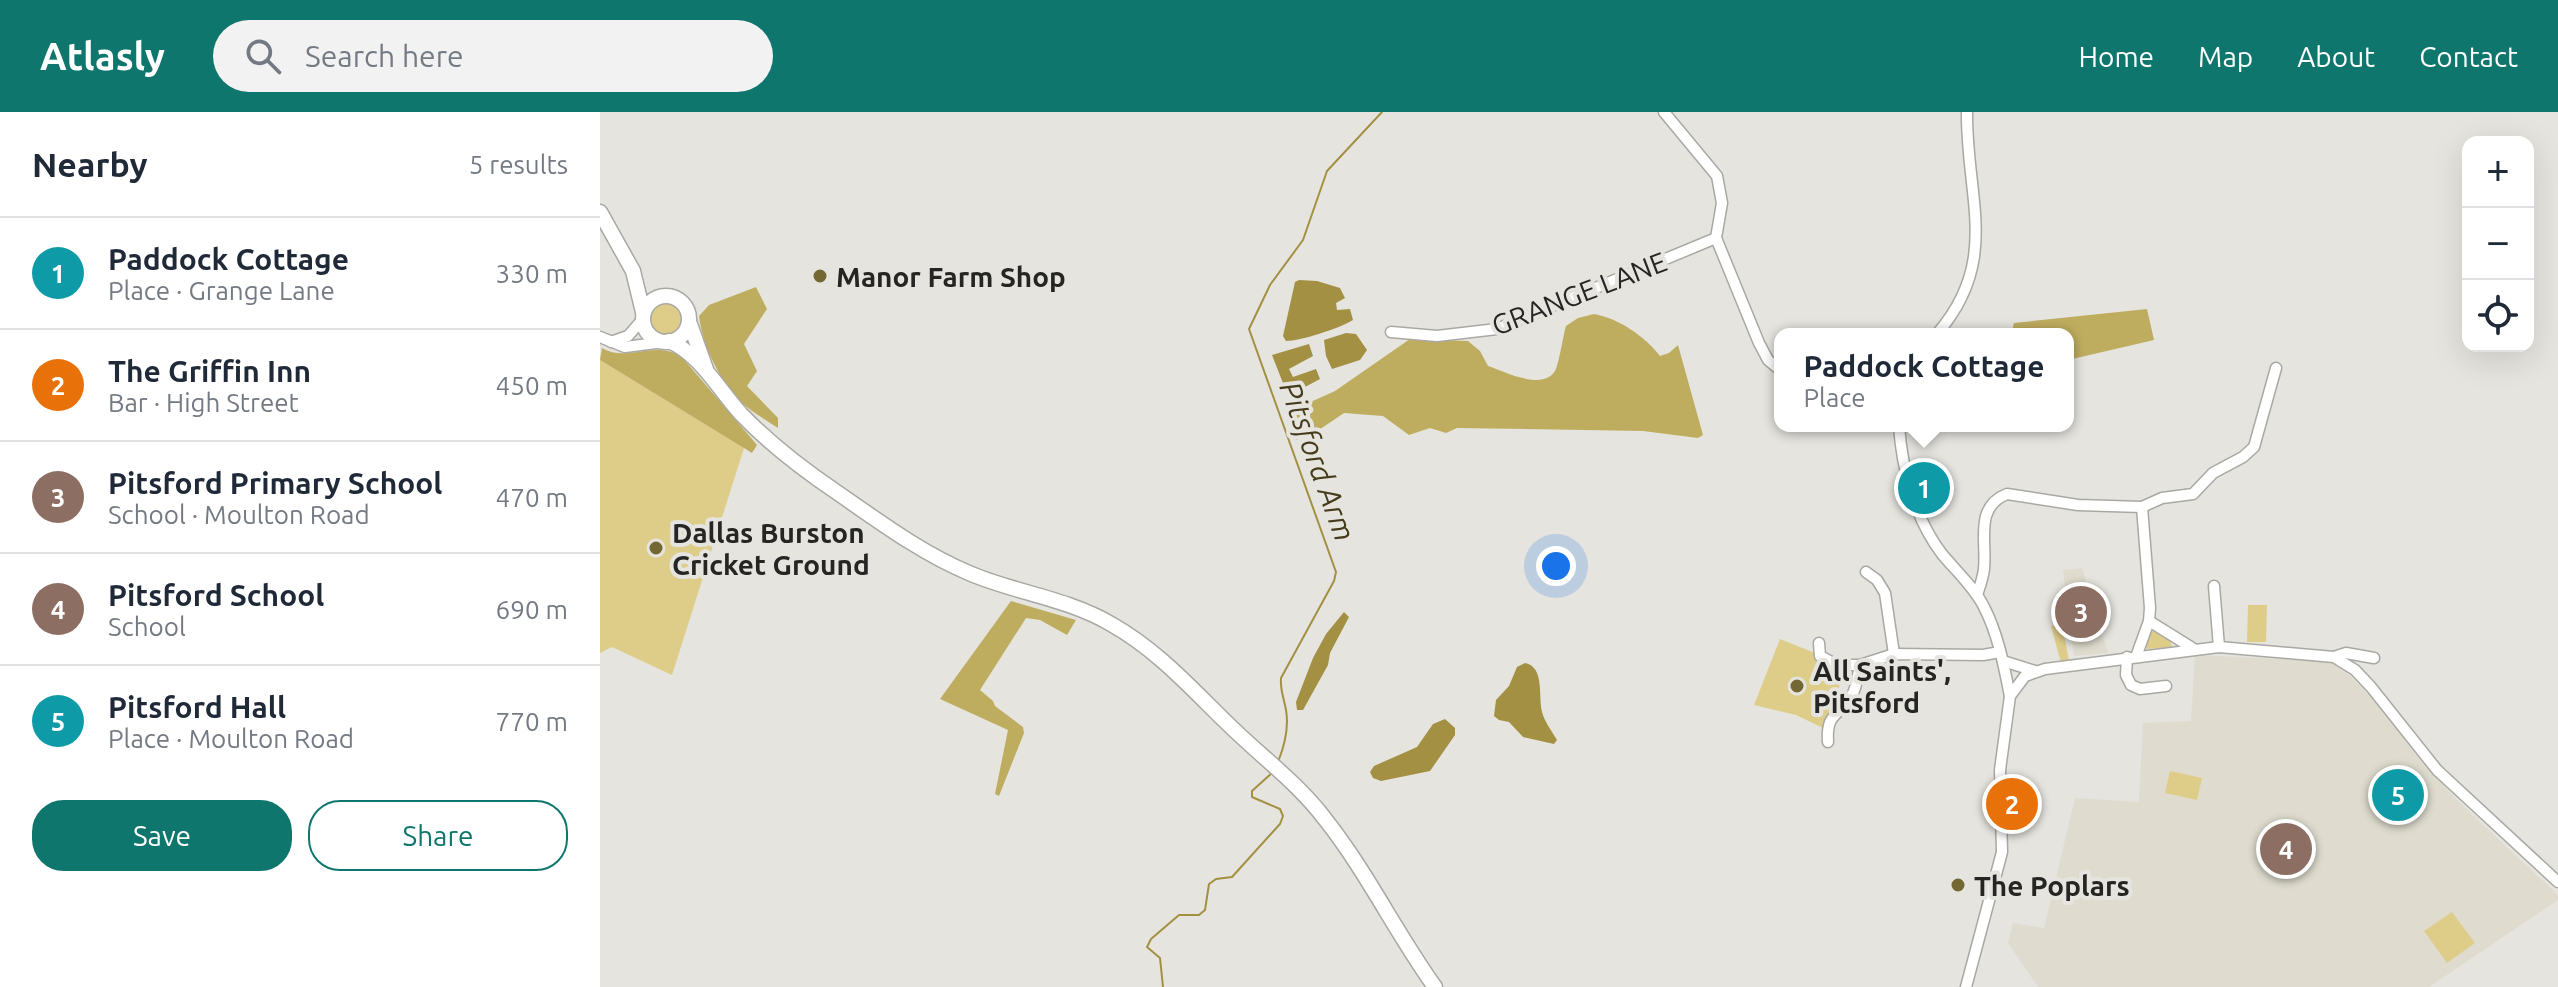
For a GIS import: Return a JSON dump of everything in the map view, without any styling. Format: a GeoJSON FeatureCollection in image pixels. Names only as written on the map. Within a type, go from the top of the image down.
{"type":"FeatureCollection","features":[{"type":"Feature","properties":{"kind":"highway"},"geometry":{"type":"LineString","coordinates":[[600,212],[633,271],[643,316],[652,336],[681,347],[764,436],[834,491],[928,552],[967,573],[1098,616],[1174,669],[1307,797],[1335,833],[1435,987]]}},
{"type":"Feature","properties":{"kind":"highway"},"geometry":{"type":"LineString","coordinates":[[633,271],[664,295],[682,303],[690,316],[690,324],[708,373]]}},
{"type":"Feature","properties":{"kind":"highway"},"geometry":{"type":"LineString","coordinates":[[643,316],[651,301],[664,295]]}},
{"type":"Feature","properties":{"kind":"highway"},"geometry":{"type":"LineString","coordinates":[[667,342],[677,339],[690,324]]}},
{"type":"Feature","properties":{"kind":"street"},"geometry":{"type":"LineString","coordinates":[[1664,112],[1717,176],[1722,203],[1716,238],[1759,343],[1774,365]]}},
{"type":"Feature","properties":{"kind":"street"},"geometry":{"type":"LineString","coordinates":[[1941,328],[1964,296],[1977,241],[1967,112]]}},
{"type":"Feature","properties":{"kind":"street","name":"GRANGE LANE"},"geometry":{"type":"LineString","coordinates":[[1391,332],[1437,336],[1497,329],[1716,238]]}},
{"type":"Feature","properties":{"kind":"street"},"geometry":{"type":"LineString","coordinates":[[605,339],[628,336],[643,316]]}},
{"type":"Feature","properties":{"kind":"street"},"geometry":{"type":"LineString","coordinates":[[605,339],[625,347],[667,342]]}},
{"type":"Feature","properties":{"kind":"street"},"geometry":{"type":"LineString","coordinates":[[1977,595],[1984,572],[1986,514],[1989,505],[1997,498],[2007,494],[2078,505],[2142,507],[2162,498],[2193,494],[2220,468],[2250,452],[2276,368]]}},
{"type":"Feature","properties":{"kind":"street"},"geometry":{"type":"LineString","coordinates":[[1900,432],[1907,473],[1920,515],[1941,552],[1985,609],[2002,657],[2010,696]]}},
{"type":"Feature","properties":{"kind":"street"},"geometry":{"type":"LineString","coordinates":[[2142,507],[2149,621],[2131,657],[2126,675],[2131,685],[2140,689],[2166,686]]}},
{"type":"Feature","properties":{"kind":"street"},"geometry":{"type":"LineString","coordinates":[[1866,572],[1877,580],[1885,593],[1894,654]]}},
{"type":"Feature","properties":{"kind":"street"},"geometry":{"type":"LineString","coordinates":[[2214,586],[2219,647]]}},
{"type":"Feature","properties":{"kind":"street"},"geometry":{"type":"LineString","coordinates":[[2149,621],[2194,649]]}},
{"type":"Feature","properties":{"kind":"street"},"geometry":{"type":"LineString","coordinates":[[1819,643],[1820,656],[1837,665],[1860,665],[1894,654],[1983,655],[2002,657],[2035,671]]}},
{"type":"Feature","properties":{"kind":"street"},"geometry":{"type":"LineString","coordinates":[[1966,987],[2001,861],[2000,770],[2006,712],[2010,696],[2019,681],[2035,671],[2219,647],[2334,657],[2346,653],[2374,658]]}},
{"type":"Feature","properties":{"kind":"street"},"geometry":{"type":"LineString","coordinates":[[2334,657],[2355,670],[2371,687],[2437,770],[2558,882]]}},
{"type":"Feature","properties":{"kind":"street"},"geometry":{"type":"LineString","coordinates":[[1828,742],[1827,727],[1832,715],[1851,696],[1860,665]]}},
{"type":"Feature","properties":{"kind":"shaded area"},"geometry":{"type":"Polygon","coordinates":[[[1317,281],[1340,288],[1345,298],[1336,303],[1337,310],[1350,309],[1353,320],[1320,334],[1286,341],[1283,336],[1295,282],[1317,281]]]}},
{"type":"Feature","properties":{"kind":"shaded area"},"geometry":{"type":"Polygon","coordinates":[[[756,287],[767,309],[744,344],[757,371],[747,386],[778,418],[778,428],[733,394],[708,350],[699,316],[709,305],[756,287]]]}},
{"type":"Feature","properties":{"kind":"shaded area"},"geometry":{"type":"Polygon","coordinates":[[[666,300],[678,305],[683,317],[678,329],[666,334],[654,329],[649,317],[654,305],[666,300]]]}},
{"type":"Feature","properties":{"kind":"shaded area"},"geometry":{"type":"Polygon","coordinates":[[[2147,309],[2154,340],[2074,359],[2074,328],[2013,328],[2014,323],[2147,309]]]}},
{"type":"Feature","properties":{"kind":"shaded area"},"geometry":{"type":"Polygon","coordinates":[[[1594,314],[1631,329],[1660,356],[1678,345],[1703,435],[1698,438],[1643,431],[1457,428],[1446,433],[1430,428],[1409,435],[1383,416],[1344,413],[1313,434],[1296,440],[1288,417],[1295,409],[1335,391],[1410,339],[1468,341],[1480,351],[1488,366],[1523,378],[1542,380],[1555,371],[1566,326],[1578,318],[1594,314]]]}},
{"type":"Feature","properties":{"kind":"shaded area"},"geometry":{"type":"Polygon","coordinates":[[[1346,333],[1356,334],[1367,350],[1360,360],[1332,369],[1324,340],[1346,333]]]}},
{"type":"Feature","properties":{"kind":"shaded area"},"geometry":{"type":"Polygon","coordinates":[[[1309,344],[1313,356],[1289,369],[1293,377],[1316,369],[1320,379],[1288,396],[1272,355],[1309,344]]]}},
{"type":"Feature","properties":{"kind":"shaded area"},"geometry":{"type":"Polygon","coordinates":[[[602,348],[621,353],[660,350],[681,356],[757,445],[752,453],[600,360],[602,348]]]}},
{"type":"Feature","properties":{"kind":"shaded area","name":"Dallas Burston Cricket Ground"},"geometry":{"type":"Polygon","coordinates":[[[600,360],[744,448],[672,675],[612,647],[600,653],[600,360]]]}},
{"type":"Feature","properties":{"kind":"shaded area"},"geometry":{"type":"Polygon","coordinates":[[[2082,568],[2108,653],[2074,656],[2063,570],[2082,568]]]}},
{"type":"Feature","properties":{"kind":"shaded area"},"geometry":{"type":"Polygon","coordinates":[[[1011,601],[1076,620],[1067,635],[1040,620],[1026,618],[980,690],[1023,727],[1024,733],[999,796],[995,794],[1008,730],[940,699],[1011,601]]]}},
{"type":"Feature","properties":{"kind":"shaded area"},"geometry":{"type":"Polygon","coordinates":[[[2248,605],[2267,605],[2266,642],[2247,642],[2248,605]]]}},
{"type":"Feature","properties":{"kind":"shaded area"},"geometry":{"type":"Polygon","coordinates":[[[1344,612],[1349,617],[1330,653],[1328,665],[1303,710],[1297,710],[1296,702],[1313,658],[1326,634],[1344,612]]]}},
{"type":"Feature","properties":{"kind":"shaded area"},"geometry":{"type":"Polygon","coordinates":[[[2062,624],[2069,661],[2061,663],[2051,626],[2062,624]]]}},
{"type":"Feature","properties":{"kind":"shaded area"},"geometry":{"type":"Polygon","coordinates":[[[2154,631],[2170,640],[2172,647],[2147,649],[2145,644],[2149,634],[2154,631]]]}},
{"type":"Feature","properties":{"kind":"shaded area"},"geometry":{"type":"Polygon","coordinates":[[[1780,639],[1815,653],[1827,667],[1846,667],[1838,690],[1846,695],[1830,713],[1823,728],[1796,715],[1754,705],[1780,639]]]}},
{"type":"Feature","properties":{"kind":"shaded area"},"geometry":{"type":"Polygon","coordinates":[[[2195,655],[2328,661],[2350,676],[2382,709],[2419,759],[2457,800],[2558,895],[2558,900],[2429,987],[2038,987],[2008,943],[2013,923],[2044,928],[2075,798],[2139,802],[2143,723],[2191,721],[2195,655]]]}},
{"type":"Feature","properties":{"kind":"shaded area"},"geometry":{"type":"Polygon","coordinates":[[[1525,663],[1536,670],[1542,712],[1557,740],[1554,744],[1523,737],[1509,722],[1494,716],[1496,700],[1509,686],[1517,667],[1525,663]]]}},
{"type":"Feature","properties":{"kind":"shaded area"},"geometry":{"type":"Polygon","coordinates":[[[1445,719],[1455,728],[1455,735],[1430,771],[1381,781],[1373,778],[1370,772],[1374,766],[1417,747],[1433,724],[1445,719]]]}},
{"type":"Feature","properties":{"kind":"shaded area"},"geometry":{"type":"Polygon","coordinates":[[[2170,771],[2202,778],[2197,800],[2165,793],[2170,771]]]}},
{"type":"Feature","properties":{"kind":"shaded area"},"geometry":{"type":"Polygon","coordinates":[[[2452,912],[2475,943],[2447,963],[2424,931],[2452,912]]]}},
{"type":"Feature","properties":{"kind":"waterway","name":"Pitsford Arm"},"geometry":{"type":"LineString","coordinates":[[1278,762],[1287,723],[1281,678],[1336,572],[1249,329],[1270,285],[1303,240],[1327,171],[1382,112]]}},
{"type":"Feature","properties":{"kind":"waterway","name":"Pitsford Arm"},"geometry":{"type":"LineString","coordinates":[[1163,987],[1160,958],[1147,947],[1151,939],[1179,915],[1199,915],[1205,910],[1209,884],[1216,879],[1232,877],[1280,824],[1283,816],[1280,809],[1252,797],[1252,791],[1273,772]]}},
{"type":"Feature","properties":{"kind":"place","name":"Manor Farm Shop"},"geometry":{"type":"Point","coordinates":[820,276]}},
{"type":"Feature","properties":{"kind":"place","name":"Paddock Cottage"},"geometry":{"type":"Point","coordinates":[1924,488]}},
{"type":"Feature","properties":{"kind":"place","name":"Dallas Burston Cricket Ground"},"geometry":{"type":"Point","coordinates":[656,548]}},
{"type":"Feature","properties":{"kind":"place","name":"Pitsford Primary School"},"geometry":{"type":"Point","coordinates":[2081,612]}},
{"type":"Feature","properties":{"kind":"place","name":"All Saints', Pitsford"},"geometry":{"type":"Point","coordinates":[1797,686]}},
{"type":"Feature","properties":{"kind":"place","name":"Pitsford Hall"},"geometry":{"type":"Point","coordinates":[2398,795]}},
{"type":"Feature","properties":{"kind":"place","name":"The Griffin Inn"},"geometry":{"type":"Point","coordinates":[2012,804]}},
{"type":"Feature","properties":{"kind":"place","name":"Pitsford School"},"geometry":{"type":"Point","coordinates":[2286,849]}},
{"type":"Feature","properties":{"kind":"place","name":"The Poplars"},"geometry":{"type":"Point","coordinates":[1958,885]}}]}
